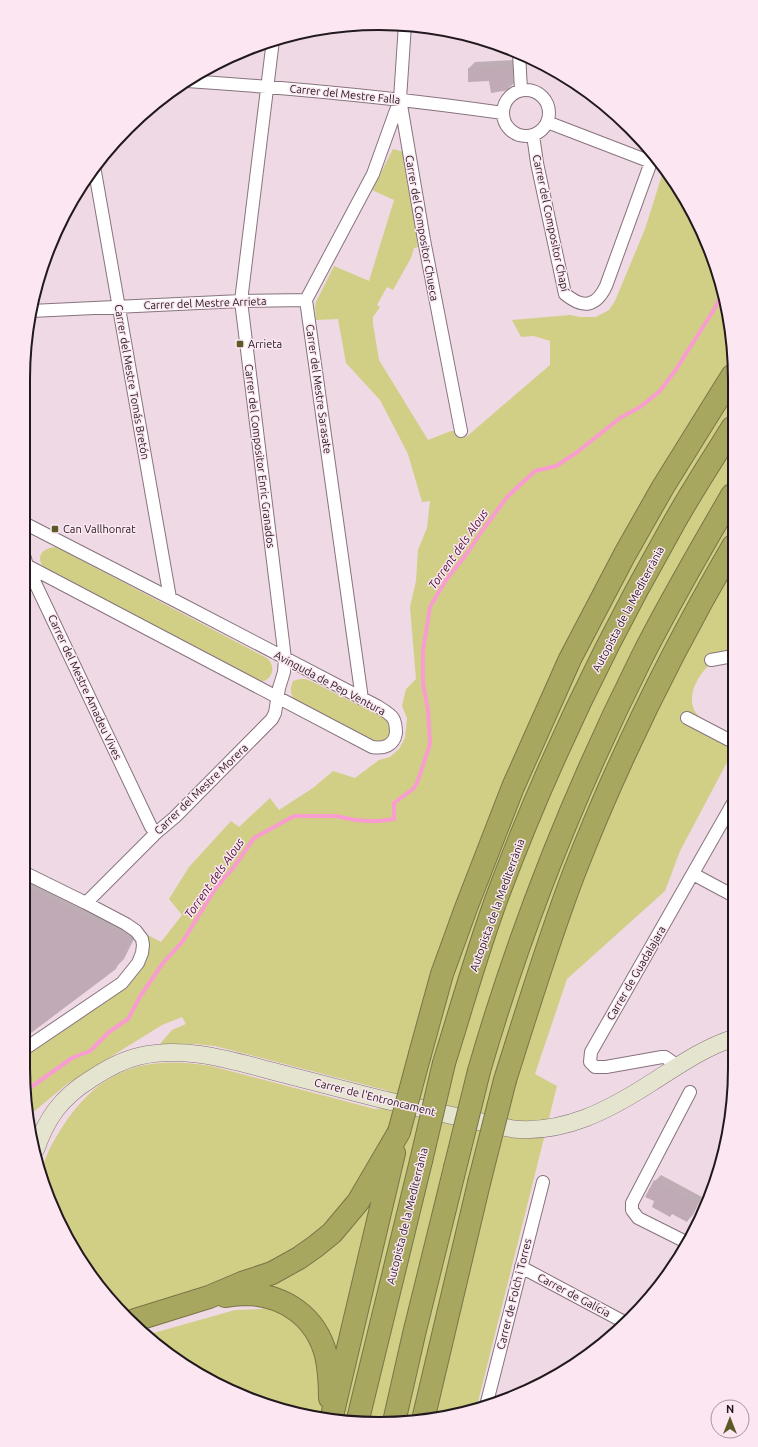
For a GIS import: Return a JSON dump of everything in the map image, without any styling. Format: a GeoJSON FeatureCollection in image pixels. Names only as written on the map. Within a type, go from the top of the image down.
{"type":"FeatureCollection","features":[{"type":"Feature","properties":{"kind":"highway"},"geometry":{"type":"LineString","coordinates":[[137,1319],[209,1297],[242,1283],[272,1273],[299,1258],[332,1233],[358,1202],[388,1157],[399,1132],[442,974],[513,787],[570,659],[640,528],[728,380]]}},
{"type":"Feature","properties":{"kind":"highway","name":"Autopista de la Mediterrània"},"geometry":{"type":"LineString","coordinates":[[359,1416],[444,1063],[472,972],[499,894],[548,774],[574,716],[638,588],[671,528],[728,435]]}},
{"type":"Feature","properties":{"kind":"highway"},"geometry":{"type":"LineString","coordinates":[[395,1416],[454,1168],[479,1072],[499,1004],[537,894],[568,817],[611,721],[642,657],[728,502]]}},
{"type":"Feature","properties":{"kind":"highway"},"geometry":{"type":"LineString","coordinates":[[424,1414],[478,1183],[505,1080],[548,947],[574,874],[602,805],[634,734],[703,597],[728,554]]}},
{"type":"Feature","properties":{"kind":"highway"},"geometry":{"type":"LineString","coordinates":[[332,1414],[388,1157]]}},
{"type":"Feature","properties":{"kind":"highway"},"geometry":{"type":"LineString","coordinates":[[209,1297],[246,1294],[274,1298],[294,1308],[306,1318],[317,1333],[326,1355],[331,1414]]}},
{"type":"Feature","properties":{"kind":"street","name":"Carrer del Compositor Chueca"},"geometry":{"type":"LineString","coordinates":[[405,31],[400,99],[424,240],[461,431]]}},
{"type":"Feature","properties":{"kind":"street","name":"Carrer del Compositor Enric Granados"},"geometry":{"type":"LineString","coordinates":[[272,47],[241,301],[285,659]]}},
{"type":"Feature","properties":{"kind":"street"},"geometry":{"type":"LineString","coordinates":[[519,60],[521,90]]}},
{"type":"Feature","properties":{"kind":"street","name":"Carrer del Mestre Falla"},"geometry":{"type":"LineString","coordinates":[[197,82],[266,86],[400,99],[503,113]]}},
{"type":"Feature","properties":{"kind":"street"},"geometry":{"type":"LineString","coordinates":[[521,90],[537,92],[545,99],[548,107],[547,122],[540,131],[533,135],[524,136],[516,133],[510,129],[505,122],[503,113],[504,105],[508,98],[521,90]]}},
{"type":"Feature","properties":{"kind":"street"},"geometry":{"type":"LineString","coordinates":[[306,300],[373,174],[400,99]]}},
{"type":"Feature","properties":{"kind":"street"},"geometry":{"type":"LineString","coordinates":[[547,122],[647,156]]}},
{"type":"Feature","properties":{"kind":"street","name":"Carrer del Compositor Chapí"},"geometry":{"type":"LineString","coordinates":[[533,135],[537,163],[565,294],[573,301],[582,304],[592,302],[601,296],[651,161]]}},
{"type":"Feature","properties":{"kind":"street","name":"Carrer del Mestre Tomás Bretón"},"geometry":{"type":"LineString","coordinates":[[96,176],[170,598]]}},
{"type":"Feature","properties":{"kind":"street","name":"Carrer del Mestre Arrieta"},"geometry":{"type":"LineString","coordinates":[[37,311],[241,301],[306,300]]}},
{"type":"Feature","properties":{"kind":"street","name":"Carrer del Mestre Sarasate"},"geometry":{"type":"LineString","coordinates":[[306,300],[362,699]]}},
{"type":"Feature","properties":{"kind":"street","name":"Avinguda de Pep Ventura"},"geometry":{"type":"LineString","coordinates":[[30,526],[387,712],[394,719],[396,727],[395,737],[392,743],[385,747],[372,747],[30,568]]}},
{"type":"Feature","properties":{"kind":"street","name":"Carrer del Mestre Amadeu Vives"},"geometry":{"type":"LineString","coordinates":[[30,575],[148,820],[156,833]]}},
{"type":"Feature","properties":{"kind":"street"},"geometry":{"type":"LineString","coordinates":[[711,660],[728,657]]}},
{"type":"Feature","properties":{"kind":"street","name":"Carrer del Mestre Morera"},"geometry":{"type":"LineString","coordinates":[[86,903],[156,833],[175,817],[272,719],[275,713],[277,697],[284,672],[285,659]]}},
{"type":"Feature","properties":{"kind":"street"},"geometry":{"type":"LineString","coordinates":[[687,718],[728,739]]}},
{"type":"Feature","properties":{"kind":"street","name":"Carrer de Guadalajara"},"geometry":{"type":"LineString","coordinates":[[678,1066],[665,1057],[662,1057],[606,1068],[595,1068],[590,1062],[591,1052],[728,812]]}},
{"type":"Feature","properties":{"kind":"street"},"geometry":{"type":"LineString","coordinates":[[693,874],[728,893]]}},
{"type":"Feature","properties":{"kind":"street"},"geometry":{"type":"LineString","coordinates":[[30,875],[86,903],[136,931],[142,939],[142,953],[138,963],[122,983],[30,1045]]}},
{"type":"Feature","properties":{"kind":"street","name":"Carrer de l'Entroncament"},"geometry":{"type":"LineString","coordinates":[[38,1142],[42,1131],[59,1104],[73,1091],[105,1070],[122,1062],[139,1056],[156,1053],[184,1053],[216,1057],[367,1096],[513,1129],[526,1130],[558,1127],[596,1115],[628,1098],[708,1048],[728,1040]]}},
{"type":"Feature","properties":{"kind":"street"},"geometry":{"type":"LineString","coordinates":[[682,1240],[638,1218],[632,1210],[632,1203],[690,1092]]}},
{"type":"Feature","properties":{"kind":"street","name":"Carrer de Folch i Torres"},"geometry":{"type":"LineString","coordinates":[[488,1399],[543,1182]]}},
{"type":"Feature","properties":{"kind":"street","name":"Carrer de Galícia"},"geometry":{"type":"LineString","coordinates":[[521,1267],[620,1320]]}},
{"type":"Feature","properties":{"kind":"shaded area"},"geometry":{"type":"Polygon","coordinates":[[[393,149],[404,152],[418,247],[414,248],[411,258],[393,290],[387,287],[377,305],[380,307],[373,317],[373,324],[379,360],[428,440],[451,431],[461,431],[465,438],[550,365],[550,341],[534,336],[521,337],[512,320],[570,315],[580,317],[596,317],[609,310],[615,301],[645,229],[662,175],[692,225],[709,267],[716,289],[725,333],[728,379],[728,653],[716,659],[700,676],[693,691],[692,699],[693,706],[699,717],[728,734],[728,760],[680,851],[665,891],[567,979],[535,1074],[557,1086],[478,1402],[425,1414],[379,1417],[333,1414],[289,1405],[267,1398],[245,1390],[204,1370],[167,1345],[153,1333],[235,1310],[262,1309],[263,1268],[129,1311],[102,1280],[77,1242],[57,1202],[44,1164],[55,1139],[72,1113],[88,1096],[104,1082],[122,1072],[141,1066],[162,1063],[186,1063],[211,1066],[375,1109],[386,1108],[389,1091],[215,1046],[195,1044],[159,1045],[172,1030],[186,1024],[182,1017],[162,1025],[67,1084],[33,1112],[30,1068],[30,1051],[120,989],[147,950],[146,934],[161,942],[182,915],[169,899],[189,867],[231,821],[239,827],[270,798],[279,810],[313,788],[333,771],[355,778],[379,760],[390,757],[399,749],[405,738],[407,718],[402,706],[406,689],[416,679],[410,607],[416,581],[418,550],[427,528],[430,501],[422,502],[408,454],[380,400],[346,363],[338,319],[316,320],[315,307],[334,266],[369,281],[394,200],[372,190],[393,149]]]}},
{"type":"Feature","properties":{"kind":"shaded area"},"geometry":{"type":"Polygon","coordinates":[[[54,547],[265,657],[269,660],[272,667],[270,677],[261,682],[45,569],[40,561],[41,555],[49,548],[54,547]]]}},
{"type":"Feature","properties":{"kind":"shaded area"},"geometry":{"type":"Polygon","coordinates":[[[300,679],[311,681],[386,719],[389,730],[388,738],[385,740],[375,741],[365,738],[294,700],[291,690],[292,684],[293,681],[300,679]]]}},
{"type":"Feature","properties":{"kind":"building"},"geometry":{"type":"Polygon","coordinates":[[[509,66],[510,80],[507,80],[509,90],[491,93],[489,81],[468,82],[468,68],[509,66]]]}},
{"type":"Feature","properties":{"kind":"building"},"geometry":{"type":"Polygon","coordinates":[[[30,889],[130,939],[116,969],[30,1034],[30,889]]]}},
{"type":"Feature","properties":{"kind":"building"},"geometry":{"type":"Polygon","coordinates":[[[654,1180],[696,1203],[687,1222],[672,1214],[670,1217],[652,1207],[654,1201],[645,1197],[654,1180]]]}},
{"type":"Feature","properties":{"kind":"waterway","name":"Torrent dels Alous"},"geometry":{"type":"LineString","coordinates":[[31,1087],[72,1058],[90,1051],[109,1032],[128,1019],[141,995],[163,963],[183,941],[215,889],[234,867],[254,838],[294,816],[336,816],[369,821],[394,819],[394,803],[413,789],[417,783],[430,744],[428,710],[423,683],[423,651],[430,607],[446,580],[507,497],[535,471],[556,466],[576,453],[620,418],[640,407],[659,392],[675,371],[719,300]]}},
{"type":"Feature","properties":{"kind":"place","name":"Arrieta"},"geometry":{"type":"Point","coordinates":[240,344]}},
{"type":"Feature","properties":{"kind":"place","name":"Can Vallhonrat"},"geometry":{"type":"Point","coordinates":[55,529]}}]}
